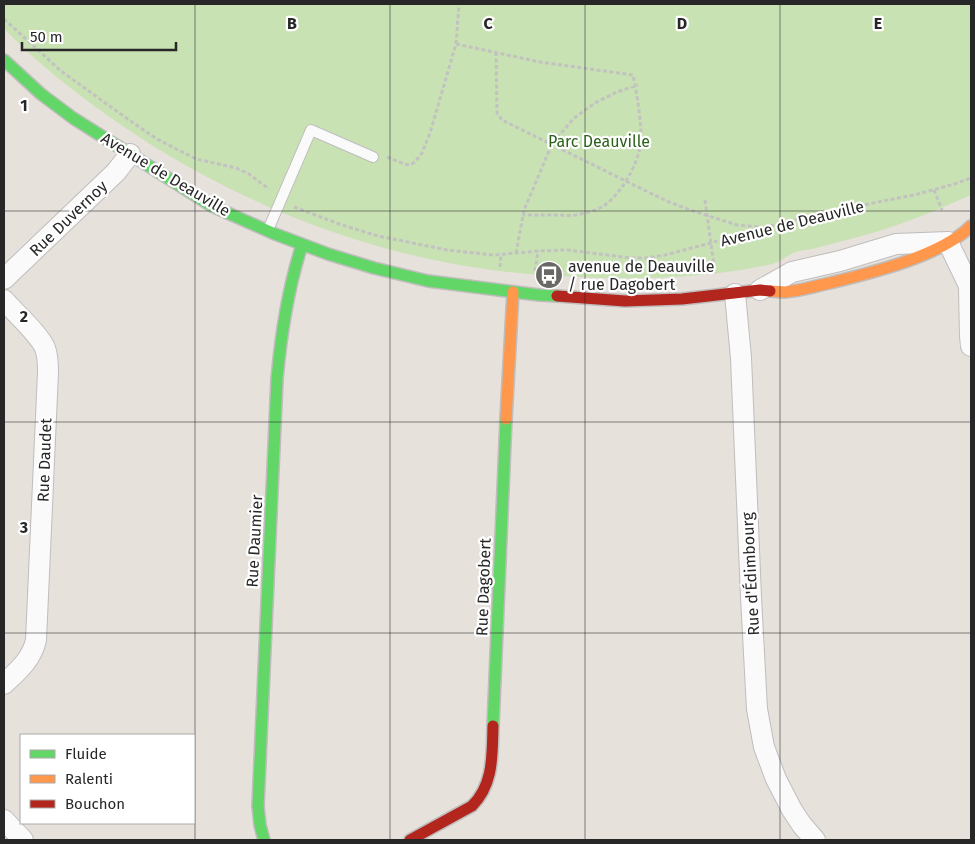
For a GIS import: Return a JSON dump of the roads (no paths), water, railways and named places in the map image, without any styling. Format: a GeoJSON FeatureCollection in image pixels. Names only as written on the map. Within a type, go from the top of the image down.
{"type":"FeatureCollection","features":[{"type":"Feature","properties":{"kind":"street","name":"Avenue de Deauville"},"geometry":{"type":"LineString","coordinates":[[4,60],[41,94],[73,118],[212,206],[302,245],[418,280],[513,292],[625,301],[682,299],[760,290],[792,272],[840,261],[896,244],[963,234]]}},
{"type":"Feature","properties":{"kind":"street","name":"Rue Duvernoy"},"geometry":{"type":"LineString","coordinates":[[4,279],[116,172],[130,154]]}},
{"type":"Feature","properties":{"kind":"street"},"geometry":{"type":"LineString","coordinates":[[963,234],[970,289],[971,346]]}},
{"type":"Feature","properties":{"kind":"street","name":"Rue Daumier"},"geometry":{"type":"LineString","coordinates":[[264,840],[258,806],[277,379],[280,348],[294,269],[302,245]]}},
{"type":"Feature","properties":{"kind":"street","name":"Rue Dagobert"},"geometry":{"type":"LineString","coordinates":[[410,840],[472,806],[479,800],[489,780],[513,292]]}},
{"type":"Feature","properties":{"kind":"street","name":"Rue d'Édimbourg"},"geometry":{"type":"LineString","coordinates":[[735,294],[741,367],[757,709],[764,747],[776,779],[792,810],[815,840]]}},
{"type":"Feature","properties":{"kind":"street","name":"Rue Daudet"},"geometry":{"type":"LineString","coordinates":[[4,300],[41,340],[48,359],[48,372],[36,640],[35,647],[26,663],[4,684]]}},
{"type":"Feature","properties":{"kind":"street"},"geometry":{"type":"LineString","coordinates":[[4,820],[23,840]]}},
{"type":"Feature","properties":{"kind":"lane"},"geometry":{"type":"LineString","coordinates":[[268,231],[311,130],[373,157]]}},
{"type":"Feature","properties":{"kind":"place","name":"avenue de Deauville / rue Dagobert"},"geometry":{"type":"Point","coordinates":[549,275]}},
{"type":"Feature","properties":{"kind":"park label","name":"Parc Deauville"},"geometry":{"type":"Point","coordinates":[599,141]}}]}
